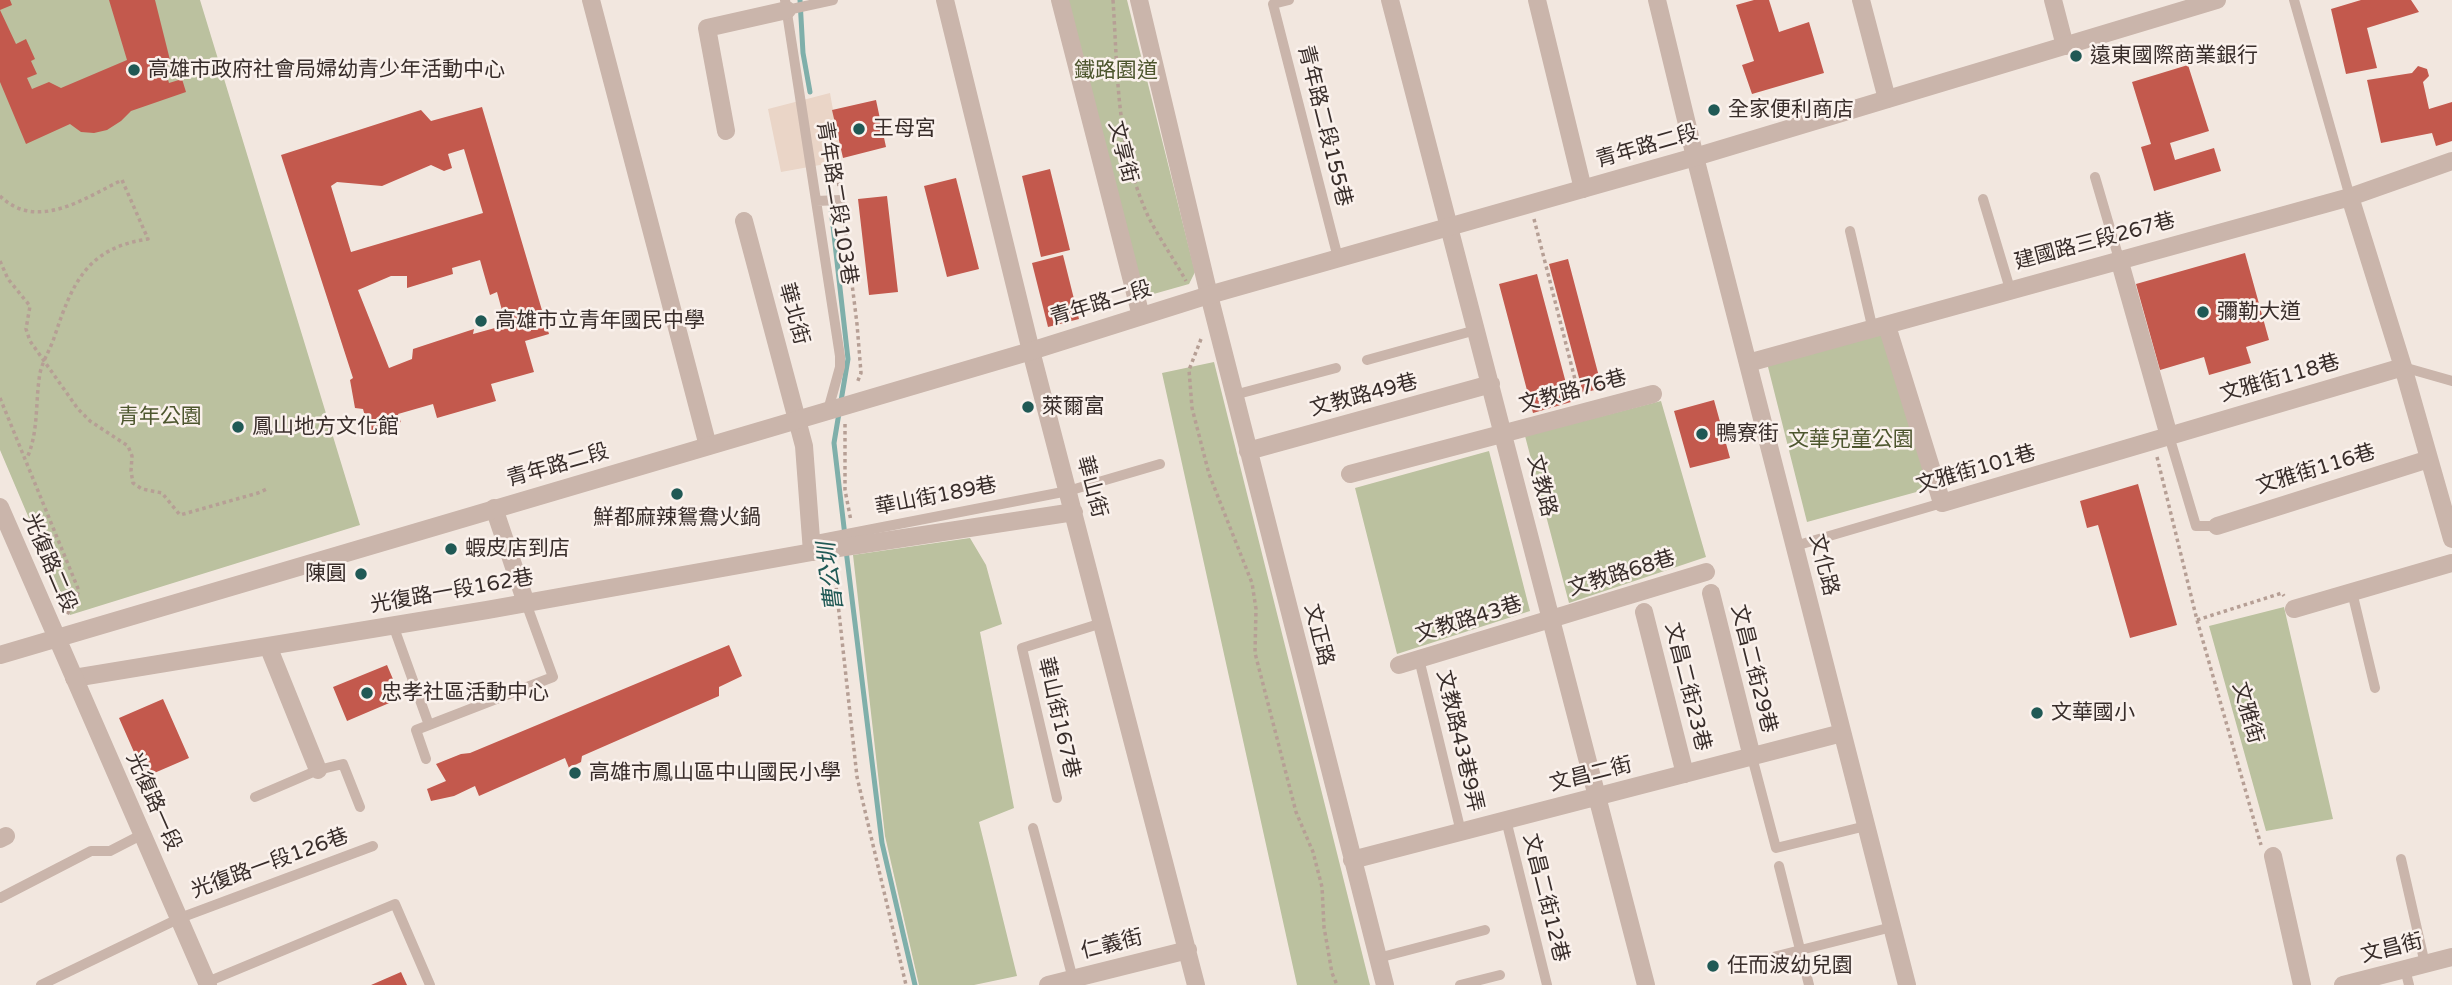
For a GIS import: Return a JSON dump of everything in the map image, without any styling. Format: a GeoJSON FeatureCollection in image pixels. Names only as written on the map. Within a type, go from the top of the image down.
{"type":"FeatureCollection","features":[{"type":"Feature","properties":{"kind":"street"},"geometry":{"type":"LineString","coordinates":[[591,0],[708,446]]}},
{"type":"Feature","properties":{"kind":"street","name":"華山街"},"geometry":{"type":"LineString","coordinates":[[945,0],[1031,351],[1196,985]]}},
{"type":"Feature","properties":{"kind":"street","name":"文享街"},"geometry":{"type":"LineString","coordinates":[[1060,0],[1140,316]]}},
{"type":"Feature","properties":{"kind":"street"},"geometry":{"type":"LineString","coordinates":[[1139,0],[1209,295]]}},
{"type":"Feature","properties":{"kind":"street","name":"文教路"},"geometry":{"type":"LineString","coordinates":[[1390,0],[1646,985]]}},
{"type":"Feature","properties":{"kind":"street"},"geometry":{"type":"LineString","coordinates":[[1537,0],[1583,189]]}},
{"type":"Feature","properties":{"kind":"street","name":"文化路"},"geometry":{"type":"LineString","coordinates":[[1657,0],[1907,985]]}},
{"type":"Feature","properties":{"kind":"street"},"geometry":{"type":"LineString","coordinates":[[1861,0],[1887,99]]}},
{"type":"Feature","properties":{"kind":"street"},"geometry":{"type":"LineString","coordinates":[[2053,0],[2064,46]]}},
{"type":"Feature","properties":{"kind":"street","name":"青年路二段"},"geometry":{"type":"LineString","coordinates":[[0,655],[1031,351],[1209,295],[1695,158],[2217,0]]}},
{"type":"Feature","properties":{"kind":"street"},"geometry":{"type":"LineString","coordinates":[[726,131],[707,28],[788,7]]}},
{"type":"Feature","properties":{"kind":"street","name":"建國路三段267巷"},"geometry":{"type":"LineString","coordinates":[[1748,363],[2350,197],[2452,161]]}},
{"type":"Feature","properties":{"kind":"street"},"geometry":{"type":"LineString","coordinates":[[2350,197],[2403,367],[2452,539]]}},
{"type":"Feature","properties":{"kind":"street","name":"華北街"},"geometry":{"type":"LineString","coordinates":[[744,221],[804,446],[811,547]]}},
{"type":"Feature","properties":{"kind":"street"},"geometry":{"type":"LineString","coordinates":[[2119,259],[2161,439]]}},
{"type":"Feature","properties":{"kind":"street","name":"文正路"},"geometry":{"type":"LineString","coordinates":[[1209,295],[1385,985]]}},
{"type":"Feature","properties":{"kind":"street"},"geometry":{"type":"LineString","coordinates":[[1880,328],[1942,503]]}},
{"type":"Feature","properties":{"kind":"street","name":"文雅街118巷"},"geometry":{"type":"LineString","coordinates":[[2161,439],[2403,367]]}},
{"type":"Feature","properties":{"kind":"street","name":"文教路49巷"},"geometry":{"type":"LineString","coordinates":[[1248,451],[1491,384]]}},
{"type":"Feature","properties":{"kind":"street","name":"文教路76巷"},"geometry":{"type":"LineString","coordinates":[[1350,474],[1653,394]]}},
{"type":"Feature","properties":{"kind":"street","name":"文雅街101巷"},"geometry":{"type":"LineString","coordinates":[[1942,503],[2161,439]]}},
{"type":"Feature","properties":{"kind":"street","name":"文雅街116巷"},"geometry":{"type":"LineString","coordinates":[[2217,526],[2429,459]]}},
{"type":"Feature","properties":{"kind":"street","name":"光復路二段"},"geometry":{"type":"LineString","coordinates":[[0,507],[55,638]]}},
{"type":"Feature","properties":{"kind":"street"},"geometry":{"type":"LineString","coordinates":[[494,508],[526,603]]}},
{"type":"Feature","properties":{"kind":"street","name":"光復路一段162巷"},"geometry":{"type":"LineString","coordinates":[[74,678],[526,603],[844,541],[1074,512]]}},
{"type":"Feature","properties":{"kind":"street"},"geometry":{"type":"LineString","coordinates":[[2294,609],[2452,563]]}},
{"type":"Feature","properties":{"kind":"street","name":"文教路68巷"},"geometry":{"type":"LineString","coordinates":[[1552,619],[1706,572]]}},
{"type":"Feature","properties":{"kind":"street","name":"文昌二街29巷"},"geometry":{"type":"LineString","coordinates":[[1711,593],[1752,757]]}},
{"type":"Feature","properties":{"kind":"street","name":"文昌二街23巷"},"geometry":{"type":"LineString","coordinates":[[1644,612],[1685,774]]}},
{"type":"Feature","properties":{"kind":"street","name":"文教路43巷"},"geometry":{"type":"LineString","coordinates":[[1399,665],[1552,619]]}},
{"type":"Feature","properties":{"kind":"street","name":"光復路一段"},"geometry":{"type":"LineString","coordinates":[[55,638],[180,918],[206,984]]}},
{"type":"Feature","properties":{"kind":"street"},"geometry":{"type":"LineString","coordinates":[[268,646],[318,770]]}},
{"type":"Feature","properties":{"kind":"street","name":"文昌二街"},"geometry":{"type":"LineString","coordinates":[[1352,860],[1842,733]]}},
{"type":"Feature","properties":{"kind":"street"},"geometry":{"type":"LineString","coordinates":[[2273,856],[2302,985]]}},
{"type":"Feature","properties":{"kind":"street","name":"仁義街"},"geometry":{"type":"LineString","coordinates":[[1048,985],[1188,950]]}},
{"type":"Feature","properties":{"kind":"street","name":"文昌街"},"geometry":{"type":"LineString","coordinates":[[2343,985],[2407,977],[2425,964],[2452,957]]}},
{"type":"Feature","properties":{"kind":"lane"},"geometry":{"type":"LineString","coordinates":[[788,7],[833,0]]}},
{"type":"Feature","properties":{"kind":"lane","name":"青年路二段155巷"},"geometry":{"type":"LineString","coordinates":[[1289,0],[1273,4],[1338,258]]}},
{"type":"Feature","properties":{"kind":"lane"},"geometry":{"type":"LineString","coordinates":[[2294,0],[2350,197]]}},
{"type":"Feature","properties":{"kind":"lane","name":"青年路二段103巷"},"geometry":{"type":"LineString","coordinates":[[788,7],[840,356],[840,367],[828,410]]}},
{"type":"Feature","properties":{"kind":"lane"},"geometry":{"type":"LineString","coordinates":[[2095,177],[2119,259]]}},
{"type":"Feature","properties":{"kind":"lane"},"geometry":{"type":"LineString","coordinates":[[1983,198],[2010,289]]}},
{"type":"Feature","properties":{"kind":"lane"},"geometry":{"type":"LineString","coordinates":[[816,201],[841,200]]}},
{"type":"Feature","properties":{"kind":"lane"},"geometry":{"type":"LineString","coordinates":[[1850,231],[1880,328]]}},
{"type":"Feature","properties":{"kind":"lane"},"geometry":{"type":"LineString","coordinates":[[1367,360],[1476,330]]}},
{"type":"Feature","properties":{"kind":"lane"},"geometry":{"type":"LineString","coordinates":[[2403,367],[2452,381]]}},
{"type":"Feature","properties":{"kind":"lane"},"geometry":{"type":"LineString","coordinates":[[1234,396],[1336,368]]}},
{"type":"Feature","properties":{"kind":"lane"},"geometry":{"type":"LineString","coordinates":[[2161,439],[2196,526],[2217,526]]}},
{"type":"Feature","properties":{"kind":"lane","name":"華山街189巷"},"geometry":{"type":"LineString","coordinates":[[844,541],[1068,491],[1160,464]]}},
{"type":"Feature","properties":{"kind":"lane","name":"文雅街101巷"},"geometry":{"type":"LineString","coordinates":[[1795,546],[1942,503]]}},
{"type":"Feature","properties":{"kind":"lane"},"geometry":{"type":"LineString","coordinates":[[2352,592],[2375,688]]}},
{"type":"Feature","properties":{"kind":"lane"},"geometry":{"type":"LineString","coordinates":[[426,759],[416,730],[553,677],[526,603]]}},
{"type":"Feature","properties":{"kind":"lane","name":"華山街167巷"},"geometry":{"type":"LineString","coordinates":[[1057,798],[1022,648],[1102,623]]}},
{"type":"Feature","properties":{"kind":"lane"},"geometry":{"type":"LineString","coordinates":[[393,625],[429,725]]}},
{"type":"Feature","properties":{"kind":"lane","name":"文教路43巷9弄"},"geometry":{"type":"LineString","coordinates":[[1419,659],[1461,832]]}},
{"type":"Feature","properties":{"kind":"lane"},"geometry":{"type":"LineString","coordinates":[[1752,757],[1776,848],[1866,826]]}},
{"type":"Feature","properties":{"kind":"lane"},"geometry":{"type":"LineString","coordinates":[[255,797],[318,770],[343,764],[360,807]]}},
{"type":"Feature","properties":{"kind":"lane","name":"文昌二街12巷"},"geometry":{"type":"LineString","coordinates":[[1506,820],[1547,985]]}},
{"type":"Feature","properties":{"kind":"lane"},"geometry":{"type":"LineString","coordinates":[[1034,828],[1073,979]]}},
{"type":"Feature","properties":{"kind":"lane"},"geometry":{"type":"LineString","coordinates":[[0,898],[91,851],[110,851],[143,834]]}},
{"type":"Feature","properties":{"kind":"lane","name":"光復路一段126巷"},"geometry":{"type":"LineString","coordinates":[[41,985],[180,918],[373,846]]}},
{"type":"Feature","properties":{"kind":"lane"},"geometry":{"type":"LineString","coordinates":[[2401,859],[2425,964]]}},
{"type":"Feature","properties":{"kind":"lane"},"geometry":{"type":"LineString","coordinates":[[1779,866],[1809,985]]}},
{"type":"Feature","properties":{"kind":"lane"},"geometry":{"type":"LineString","coordinates":[[206,984],[395,904],[430,985]]}},
{"type":"Feature","properties":{"kind":"lane"},"geometry":{"type":"LineString","coordinates":[[1769,958],[1892,928]]}},
{"type":"Feature","properties":{"kind":"lane"},"geometry":{"type":"LineString","coordinates":[[1378,958],[1485,930]]}},
{"type":"Feature","properties":{"kind":"lane"},"geometry":{"type":"LineString","coordinates":[[1460,985],[1500,975]]}},
{"type":"Feature","properties":{"kind":"path"},"geometry":{"type":"LineString","coordinates":[[1113,0],[1119,111],[1130,163],[1148,215],[1185,279]]}},
{"type":"Feature","properties":{"kind":"path"},"geometry":{"type":"LineString","coordinates":[[836,162],[861,373],[848,405],[843,434],[844,541],[857,777],[906,985]]}},
{"type":"Feature","properties":{"kind":"path"},"geometry":{"type":"LineString","coordinates":[[0,196],[8,204],[21,210],[47,213],[122,180],[148,239],[124,244],[96,258],[82,273],[65,305],[43,362],[38,389],[36,432],[27,458]]}},
{"type":"Feature","properties":{"kind":"path"},"geometry":{"type":"LineString","coordinates":[[1531,204],[1583,413]]}},
{"type":"Feature","properties":{"kind":"path"},"geometry":{"type":"LineString","coordinates":[[0,261],[8,279],[30,306],[26,329],[30,341],[78,409],[90,421],[128,446],[132,456],[133,483],[142,489],[162,494],[180,515],[269,488]]}},
{"type":"Feature","properties":{"kind":"path"},"geometry":{"type":"LineString","coordinates":[[1202,342],[1189,370],[1192,408],[1209,474],[1252,583],[1256,609],[1255,653],[1296,812],[1313,852],[1322,887],[1324,927],[1332,973],[1337,985]]}},
{"type":"Feature","properties":{"kind":"path"},"geometry":{"type":"LineString","coordinates":[[0,398],[27,458],[79,591],[55,638]]}},
{"type":"Feature","properties":{"kind":"path","name":"文雅街"},"geometry":{"type":"LineString","coordinates":[[2161,439],[2197,620],[2265,860],[2273,856]]}},
{"type":"Feature","properties":{"kind":"path"},"geometry":{"type":"LineString","coordinates":[[2197,620],[2282,593],[2294,609]]}},
{"type":"Feature","properties":{"kind":"green space","name":"青年公園"},"geometry":{"type":"Polygon","coordinates":[[[0,0],[200,0],[360,525],[70,615],[0,450],[0,0]]]}},
{"type":"Feature","properties":{"kind":"green space","name":"鐵路園道"},"geometry":{"type":"Polygon","coordinates":[[[1068,0],[1127,0],[1195,272],[1189,284],[1150,295],[1141,285],[1068,0]]]}},
{"type":"Feature","properties":{"kind":"green space","name":"文華兒童公園"},"geometry":{"type":"Polygon","coordinates":[[[1881,331],[1931,488],[1807,522],[1767,363],[1881,331]]]}},
{"type":"Feature","properties":{"kind":"green space"},"geometry":{"type":"Polygon","coordinates":[[[1214,362],[1370,985],[1297,985],[1162,373],[1214,362]]]}},
{"type":"Feature","properties":{"kind":"green space"},"geometry":{"type":"Polygon","coordinates":[[[1661,401],[1706,557],[1569,603],[1525,436],[1661,401]]]}},
{"type":"Feature","properties":{"kind":"green space"},"geometry":{"type":"Polygon","coordinates":[[[1489,451],[1530,611],[1397,654],[1355,488],[1489,451]]]}},
{"type":"Feature","properties":{"kind":"green space"},"geometry":{"type":"Polygon","coordinates":[[[970,538],[986,565],[1002,624],[980,632],[1014,808],[979,822],[1017,976],[974,985],[919,985],[885,836],[853,555],[970,538]]]}},
{"type":"Feature","properties":{"kind":"green space"},"geometry":{"type":"Polygon","coordinates":[[[2284,607],[2333,819],[2266,831],[2209,626],[2284,607]]]}},
{"type":"Feature","properties":{"kind":"shaded area"},"geometry":{"type":"Polygon","coordinates":[[[830,93],[842,161],[781,172],[768,109],[830,93]]]}},
{"type":"Feature","properties":{"kind":"building"},"geometry":{"type":"Polygon","coordinates":[[[0,0],[10,0],[12,5],[0,10],[0,0]]]}},
{"type":"Feature","properties":{"kind":"building","name":"高雄市政府社會局婦幼青少年活動中心"},"geometry":{"type":"Polygon","coordinates":[[[109,0],[155,0],[171,64],[164,66],[169,83],[182,79],[186,92],[131,111],[107,130],[81,132],[70,124],[26,144],[0,82],[0,10],[16,44],[26,39],[35,59],[31,61],[37,74],[27,78],[32,89],[49,82],[61,88],[127,60],[109,0]]]}},
{"type":"Feature","properties":{"kind":"building"},"geometry":{"type":"Polygon","coordinates":[[[1754,0],[1769,0],[1779,32],[1809,22],[1824,73],[1752,94],[1742,65],[1754,61],[1736,5],[1754,0]]]}},
{"type":"Feature","properties":{"kind":"building"},"geometry":{"type":"Polygon","coordinates":[[[2361,0],[2411,0],[2419,12],[2367,28],[2377,68],[2346,74],[2331,9],[2361,0]]]}},
{"type":"Feature","properties":{"kind":"building"},"geometry":{"type":"Polygon","coordinates":[[[2188,65],[2209,131],[2170,143],[2175,160],[2214,148],[2221,171],[2154,191],[2141,147],[2151,144],[2132,82],[2188,65]]]}},
{"type":"Feature","properties":{"kind":"building"},"geometry":{"type":"Polygon","coordinates":[[[2418,66],[2427,69],[2429,76],[2423,82],[2429,109],[2452,102],[2452,141],[2436,146],[2432,133],[2381,143],[2367,80],[2412,73],[2418,66]]]}},
{"type":"Feature","properties":{"kind":"building","name":"王母宮"},"geometry":{"type":"Polygon","coordinates":[[[876,100],[886,147],[843,158],[832,110],[876,100]]]}},
{"type":"Feature","properties":{"kind":"building"},"geometry":{"type":"Polygon","coordinates":[[[482,107],[549,334],[525,341],[534,372],[491,384],[496,401],[437,418],[433,404],[398,414],[401,422],[369,431],[363,409],[355,408],[350,380],[353,378],[281,155],[421,110],[431,121],[482,107]],[[464,149],[448,154],[452,168],[444,171],[431,165],[382,186],[337,182],[331,186],[351,252],[483,213],[464,149]],[[480,260],[452,268],[453,274],[407,288],[407,276],[391,276],[358,290],[389,368],[412,359],[413,349],[474,329],[473,334],[506,325],[497,292],[490,295],[480,260]]]}},
{"type":"Feature","properties":{"kind":"building"},"geometry":{"type":"Polygon","coordinates":[[[1050,169],[1070,250],[1041,257],[1022,176],[1050,169]]]}},
{"type":"Feature","properties":{"kind":"building"},"geometry":{"type":"Polygon","coordinates":[[[956,178],[979,269],[947,277],[924,186],[956,178]]]}},
{"type":"Feature","properties":{"kind":"building"},"geometry":{"type":"Polygon","coordinates":[[[887,196],[898,292],[869,295],[858,199],[887,196]]]}},
{"type":"Feature","properties":{"kind":"building","name":"彌勒大道"},"geometry":{"type":"Polygon","coordinates":[[[2245,253],[2269,340],[2246,347],[2251,363],[2209,375],[2204,357],[2160,370],[2136,284],[2245,253]]]}},
{"type":"Feature","properties":{"kind":"building"},"geometry":{"type":"Polygon","coordinates":[[[1063,255],[1079,319],[1048,327],[1032,263],[1063,255]]]}},
{"type":"Feature","properties":{"kind":"building"},"geometry":{"type":"Polygon","coordinates":[[[1568,259],[1602,388],[1583,393],[1549,264],[1568,259]]]}},
{"type":"Feature","properties":{"kind":"building"},"geometry":{"type":"Polygon","coordinates":[[[1537,274],[1571,402],[1533,413],[1499,284],[1537,274]]]}},
{"type":"Feature","properties":{"kind":"building","name":"鴨寮街"},"geometry":{"type":"Polygon","coordinates":[[[1714,400],[1730,458],[1690,468],[1674,411],[1714,400]]]}},
{"type":"Feature","properties":{"kind":"building"},"geometry":{"type":"Polygon","coordinates":[[[2138,484],[2177,625],[2130,638],[2098,525],[2087,528],[2080,501],[2138,484]]]}},
{"type":"Feature","properties":{"kind":"building"},"geometry":{"type":"Polygon","coordinates":[[[729,645],[742,676],[719,687],[719,696],[582,756],[581,762],[569,768],[565,758],[479,796],[475,786],[454,796],[431,801],[427,789],[446,781],[436,764],[470,753],[729,645]]]}},
{"type":"Feature","properties":{"kind":"building","name":"忠孝社區活動中心"},"geometry":{"type":"Polygon","coordinates":[[[387,665],[401,698],[347,721],[333,687],[387,665]]]}},
{"type":"Feature","properties":{"kind":"building"},"geometry":{"type":"Polygon","coordinates":[[[163,699],[189,758],[145,777],[119,718],[163,699]]]}},
{"type":"Feature","properties":{"kind":"building"},"geometry":{"type":"Polygon","coordinates":[[[401,972],[407,985],[371,985],[401,972]]]}},
{"type":"Feature","properties":{"kind":"waterway","name":"曹公圳"},"geometry":{"type":"LineString","coordinates":[[800,0],[803,53],[810,92]]}},
{"type":"Feature","properties":{"kind":"waterway","name":"曹公圳"},"geometry":{"type":"LineString","coordinates":[[826,164],[848,359],[834,443],[845,536]]}},
{"type":"Feature","properties":{"kind":"waterway","name":"曹公圳"},"geometry":{"type":"LineString","coordinates":[[846,550],[882,843],[915,985]]}},
{"type":"Feature","properties":{"kind":"place","name":"遠東國際商業銀行"},"geometry":{"type":"Point","coordinates":[2076,56]}},
{"type":"Feature","properties":{"kind":"place","name":"高雄市政府社會局婦幼青少年活動中心"},"geometry":{"type":"Point","coordinates":[134,70]}},
{"type":"Feature","properties":{"kind":"place","name":"全家便利商店"},"geometry":{"type":"Point","coordinates":[1714,110]}},
{"type":"Feature","properties":{"kind":"place","name":"王母宮"},"geometry":{"type":"Point","coordinates":[859,129]}},
{"type":"Feature","properties":{"kind":"place","name":"彌勒大道"},"geometry":{"type":"Point","coordinates":[2203,312]}},
{"type":"Feature","properties":{"kind":"place","name":"高雄市立青年國民中學"},"geometry":{"type":"Point","coordinates":[481,321]}},
{"type":"Feature","properties":{"kind":"place","name":"萊爾富"},"geometry":{"type":"Point","coordinates":[1028,407]}},
{"type":"Feature","properties":{"kind":"place","name":"鳳山地方文化館"},"geometry":{"type":"Point","coordinates":[238,427]}},
{"type":"Feature","properties":{"kind":"place","name":"鴨寮街"},"geometry":{"type":"Point","coordinates":[1702,434]}},
{"type":"Feature","properties":{"kind":"place","name":"鮮都麻辣鴛鴦火鍋"},"geometry":{"type":"Point","coordinates":[677,494]}},
{"type":"Feature","properties":{"kind":"place","name":"蝦皮店到店"},"geometry":{"type":"Point","coordinates":[451,549]}},
{"type":"Feature","properties":{"kind":"place","name":"陳圓"},"geometry":{"type":"Point","coordinates":[361,574]}},
{"type":"Feature","properties":{"kind":"place","name":"忠孝社區活動中心"},"geometry":{"type":"Point","coordinates":[367,693]}},
{"type":"Feature","properties":{"kind":"place","name":"文華國小"},"geometry":{"type":"Point","coordinates":[2037,713]}},
{"type":"Feature","properties":{"kind":"place","name":"高雄市鳳山區中山國民小學"},"geometry":{"type":"Point","coordinates":[575,773]}},
{"type":"Feature","properties":{"kind":"place","name":"任而波幼兒園"},"geometry":{"type":"Point","coordinates":[1713,966]}}]}
